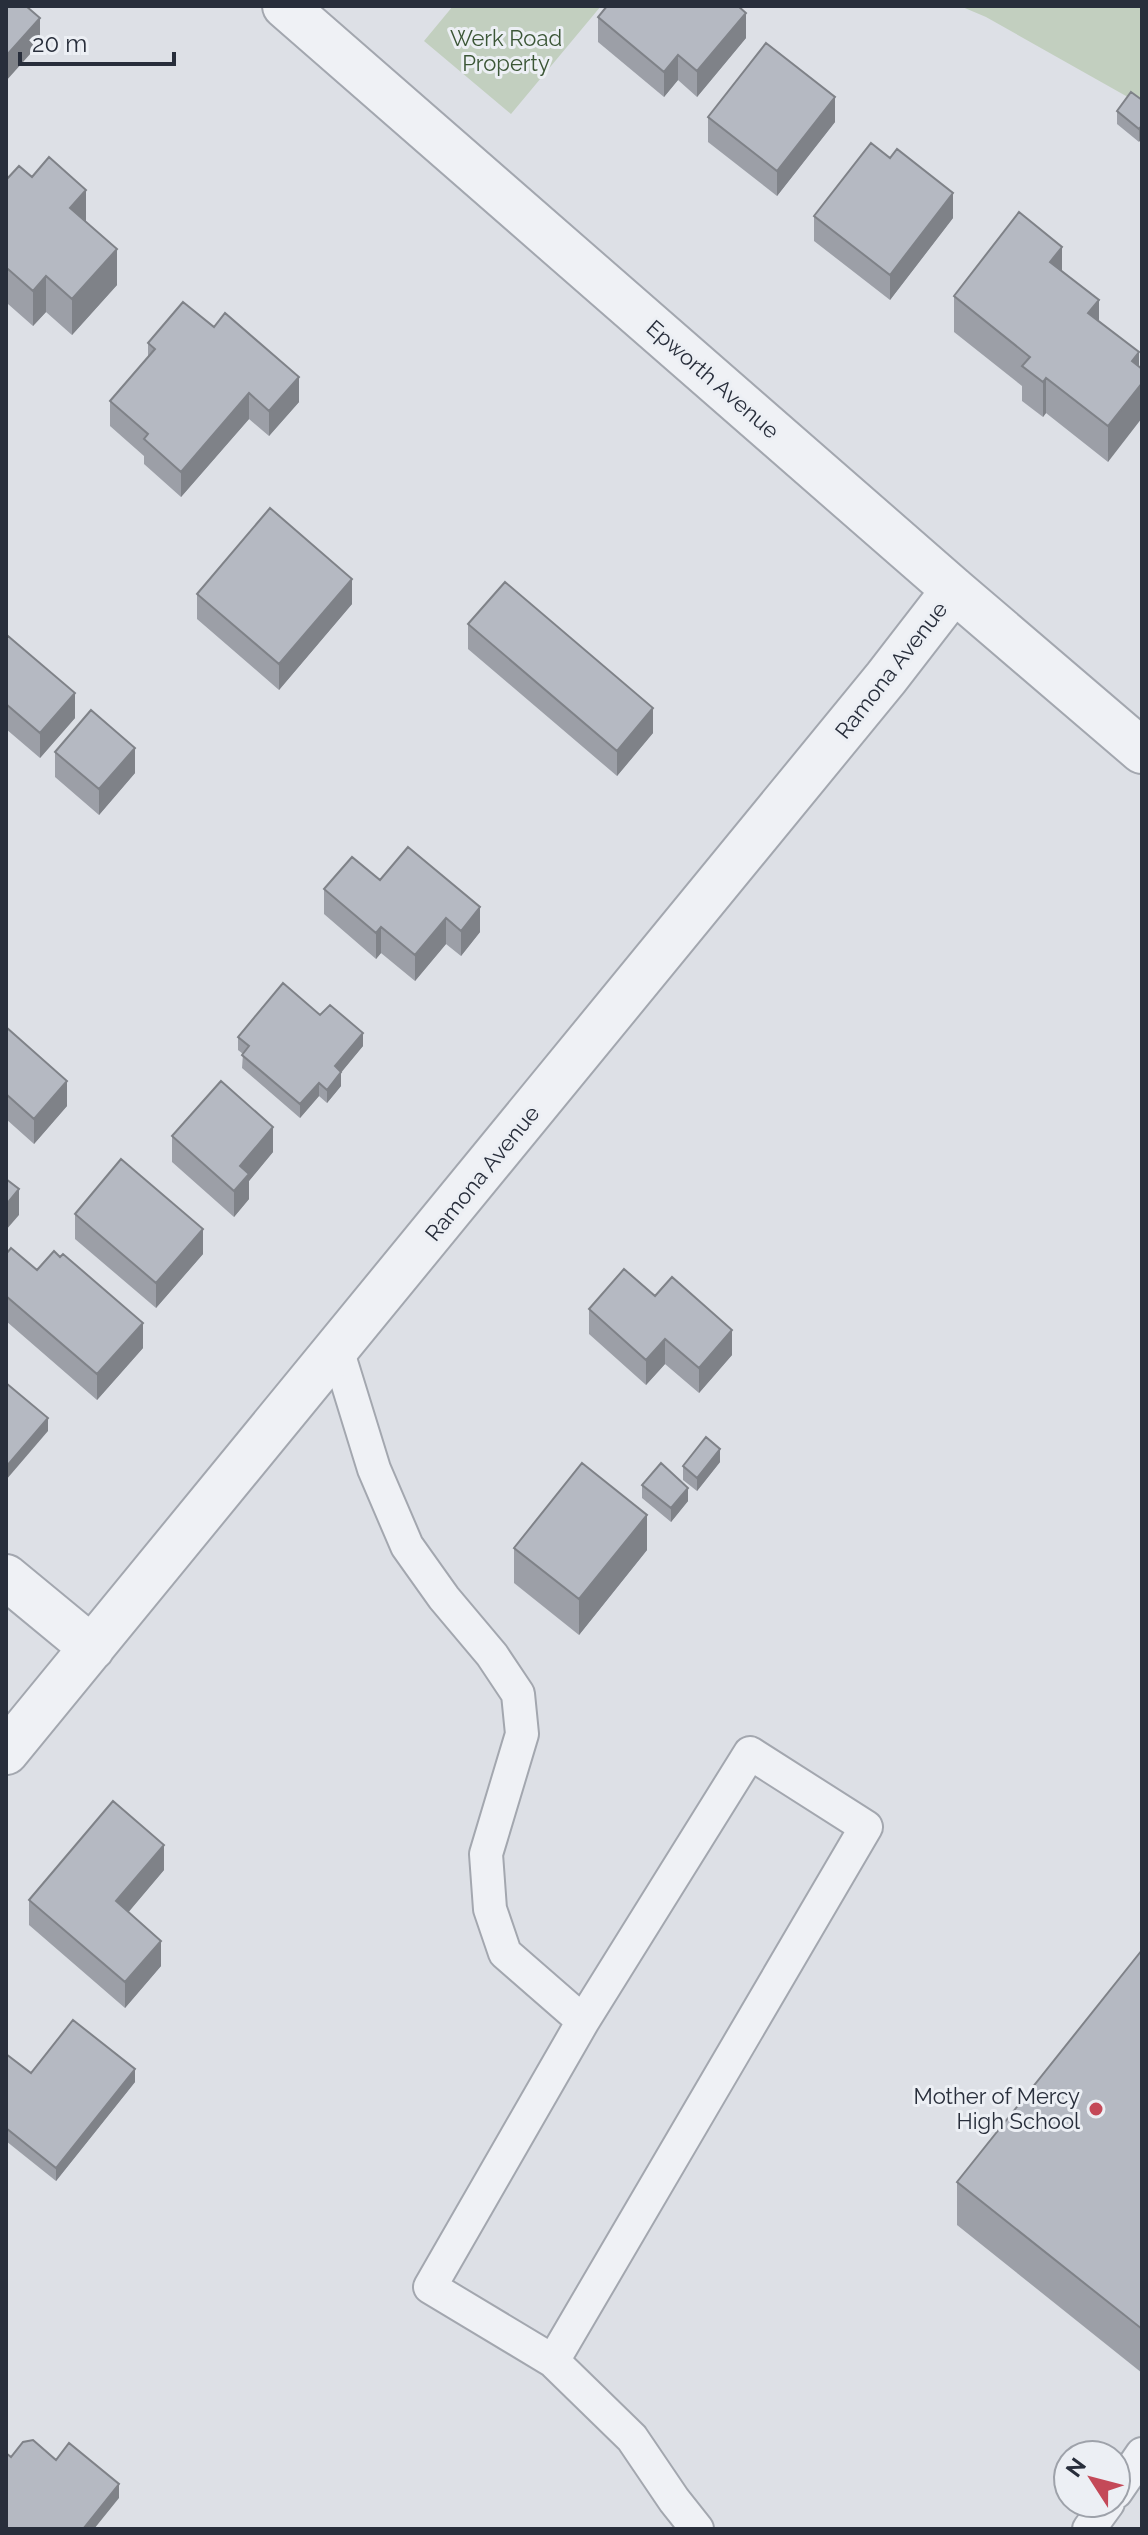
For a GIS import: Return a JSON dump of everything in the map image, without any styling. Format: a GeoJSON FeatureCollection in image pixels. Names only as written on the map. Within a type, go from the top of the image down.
{"type":"FeatureCollection","features":[{"type":"Feature","properties":{"kind":"street","name":"Epworth Avenue"},"geometry":{"type":"LineString","coordinates":[[285,6],[1142,751]]}},
{"type":"Feature","properties":{"kind":"street","name":"Ramona Avenue"},"geometry":{"type":"LineString","coordinates":[[6,1752],[866,703],[954,590]]}},
{"type":"Feature","properties":{"kind":"street"},"geometry":{"type":"LineString","coordinates":[[6,1577],[92,1648]]}},
{"type":"Feature","properties":{"kind":"lane"},"geometry":{"type":"LineString","coordinates":[[337,1349],[374,1469],[407,1546],[444,1598],[492,1655],[518,1694],[522,1734],[486,1854],[490,1909],[505,1953],[583,2021]]}},
{"type":"Feature","properties":{"kind":"lane"},"geometry":{"type":"LineString","coordinates":[[553,2361],[866,1827],[750,1753],[583,2021],[430,2287],[553,2361],[632,2438],[697,2529]]}},
{"type":"Feature","properties":{"kind":"green space","name":"Werk Road Property"},"geometry":{"type":"Polygon","coordinates":[[[453,6],[601,6],[511,114],[424,41],[453,6]]]}},
{"type":"Feature","properties":{"kind":"green space"},"geometry":{"type":"Polygon","coordinates":[[[960,6],[1142,6],[1142,105],[986,17],[960,6]]]}},
{"type":"Feature","properties":{"kind":"building"},"geometry":{"type":"Polygon","coordinates":[[[6,6],[26,6],[40,18],[6,56],[6,6]]]}},
{"type":"Feature","properties":{"kind":"building"},"geometry":{"type":"Polygon","coordinates":[[[607,6],[738,6],[746,13],[697,71],[678,55],[664,72],[598,17],[607,6]]]}},
{"type":"Feature","properties":{"kind":"building"},"geometry":{"type":"Polygon","coordinates":[[[766,43],[835,97],[777,171],[708,117],[766,43]]]}},
{"type":"Feature","properties":{"kind":"building"},"geometry":{"type":"Polygon","coordinates":[[[1131,92],[1142,100],[1142,125],[1139,129],[1117,111],[1131,92]]]}},
{"type":"Feature","properties":{"kind":"building"},"geometry":{"type":"Polygon","coordinates":[[[871,143],[890,158],[897,149],[953,193],[890,275],[814,216],[871,143]]]}},
{"type":"Feature","properties":{"kind":"building"},"geometry":{"type":"Polygon","coordinates":[[[49,157],[86,190],[70,208],[117,249],[72,299],[46,276],[33,291],[8,269],[6,271],[6,180],[19,166],[32,177],[49,157]]]}},
{"type":"Feature","properties":{"kind":"building"},"geometry":{"type":"Polygon","coordinates":[[[1019,212],[1062,247],[1050,262],[1099,300],[1088,313],[1139,352],[1132,361],[1142,369],[1142,383],[1108,426],[1046,378],[1043,382],[1022,366],[1030,357],[954,296],[1019,212]]]}},
{"type":"Feature","properties":{"kind":"building"},"geometry":{"type":"Polygon","coordinates":[[[183,302],[214,327],[225,313],[299,377],[269,411],[249,393],[181,472],[144,439],[148,434],[110,401],[155,349],[148,343],[183,302]]]}},
{"type":"Feature","properties":{"kind":"building"},"geometry":{"type":"Polygon","coordinates":[[[270,508],[352,579],[279,664],[197,594],[270,508]]]}},
{"type":"Feature","properties":{"kind":"building"},"geometry":{"type":"Polygon","coordinates":[[[505,582],[653,708],[617,751],[468,624],[505,582]]]}},
{"type":"Feature","properties":{"kind":"building"},"geometry":{"type":"Polygon","coordinates":[[[8,636],[75,693],[40,733],[6,704],[8,636]]]}},
{"type":"Feature","properties":{"kind":"building"},"geometry":{"type":"Polygon","coordinates":[[[91,710],[135,748],[99,789],[55,752],[91,710]]]}},
{"type":"Feature","properties":{"kind":"building"},"geometry":{"type":"Polygon","coordinates":[[[408,847],[480,907],[461,931],[446,918],[415,955],[381,927],[376,933],[324,889],[352,857],[380,880],[408,847]]]}},
{"type":"Feature","properties":{"kind":"building"},"geometry":{"type":"Polygon","coordinates":[[[283,983],[320,1015],[330,1005],[363,1033],[335,1066],[341,1072],[327,1090],[319,1083],[300,1104],[242,1055],[249,1046],[238,1037],[283,983]]]}},
{"type":"Feature","properties":{"kind":"building"},"geometry":{"type":"Polygon","coordinates":[[[6,1027],[67,1081],[34,1119],[6,1094],[6,1027]]]}},
{"type":"Feature","properties":{"kind":"building"},"geometry":{"type":"Polygon","coordinates":[[[221,1081],[273,1127],[240,1166],[249,1174],[234,1191],[172,1136],[221,1081]]]}},
{"type":"Feature","properties":{"kind":"building"},"geometry":{"type":"Polygon","coordinates":[[[121,1159],[203,1229],[156,1283],[75,1214],[121,1159]]]}},
{"type":"Feature","properties":{"kind":"building"},"geometry":{"type":"Polygon","coordinates":[[[6,1179],[19,1189],[6,1205],[6,1179]]]}},
{"type":"Feature","properties":{"kind":"building"},"geometry":{"type":"Polygon","coordinates":[[[11,1248],[37,1270],[54,1251],[60,1257],[63,1254],[143,1323],[97,1374],[6,1296],[6,1254],[11,1248]]]}},
{"type":"Feature","properties":{"kind":"building"},"geometry":{"type":"Polygon","coordinates":[[[624,1269],[655,1296],[672,1277],[732,1330],[699,1368],[665,1339],[646,1360],[589,1309],[624,1269]]]}},
{"type":"Feature","properties":{"kind":"building"},"geometry":{"type":"Polygon","coordinates":[[[6,1383],[48,1418],[6,1467],[6,1383]]]}},
{"type":"Feature","properties":{"kind":"building"},"geometry":{"type":"Polygon","coordinates":[[[706,1437],[720,1449],[697,1478],[683,1466],[706,1437]]]}},
{"type":"Feature","properties":{"kind":"building"},"geometry":{"type":"Polygon","coordinates":[[[582,1463],[647,1515],[579,1599],[514,1548],[582,1463]]]}},
{"type":"Feature","properties":{"kind":"building"},"geometry":{"type":"Polygon","coordinates":[[[661,1463],[688,1488],[671,1508],[642,1485],[661,1463]]]}},
{"type":"Feature","properties":{"kind":"building"},"geometry":{"type":"Polygon","coordinates":[[[113,1801],[164,1845],[116,1901],[161,1941],[125,1982],[29,1900],[113,1801]]]}},
{"type":"Feature","properties":{"kind":"building","name":"Mother of Mercy High School"},"geometry":{"type":"Polygon","coordinates":[[[1142,1950],[1142,2329],[957,2182],[1142,1950]]]}},
{"type":"Feature","properties":{"kind":"building"},"geometry":{"type":"Polygon","coordinates":[[[73,2020],[135,2069],[56,2168],[6,2128],[6,2054],[31,2073],[73,2020]]]}},
{"type":"Feature","properties":{"kind":"building"},"geometry":{"type":"Polygon","coordinates":[[[33,2440],[56,2460],[69,2443],[119,2484],[83,2529],[6,2529],[6,2453],[11,2457],[23,2442],[33,2440]]]}},
{"type":"Feature","properties":{"kind":"place","name":"Mother of Mercy High School"},"geometry":{"type":"Point","coordinates":[1096,2109]}}]}
